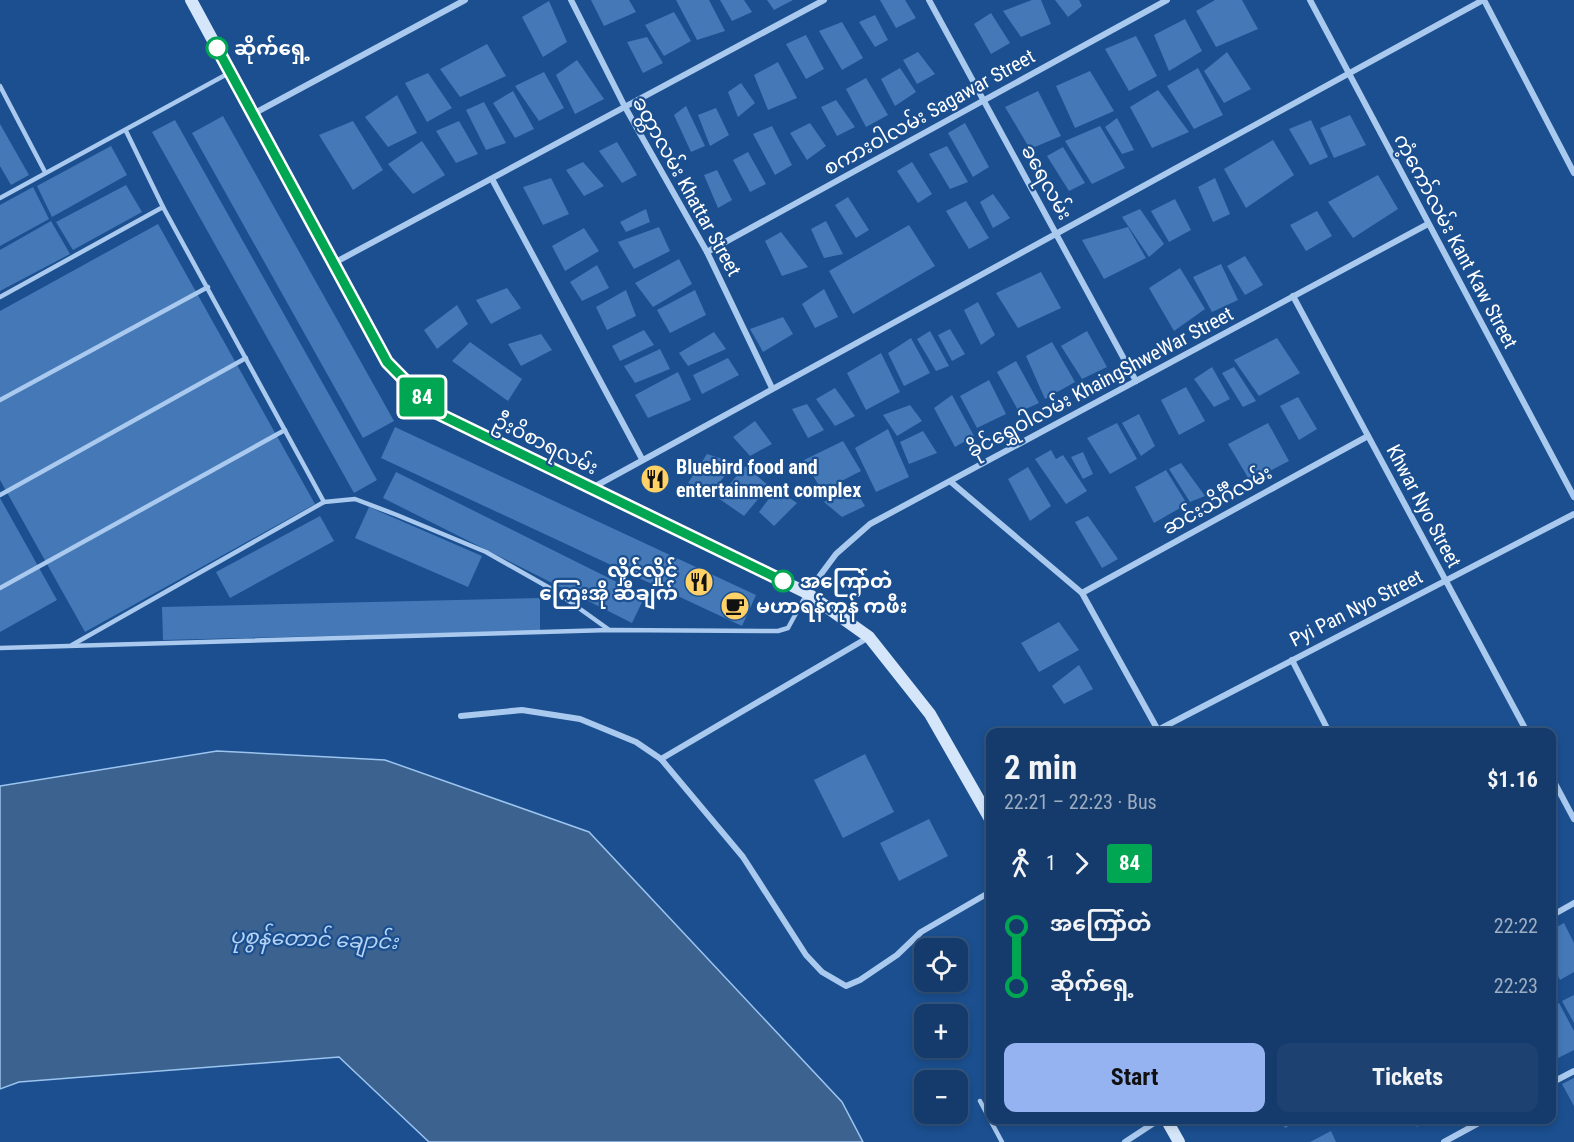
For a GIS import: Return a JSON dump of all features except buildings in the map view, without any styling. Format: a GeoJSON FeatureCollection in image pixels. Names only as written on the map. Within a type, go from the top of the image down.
{"type":"FeatureCollection","features":[{"type":"Feature","properties":{"kind":"main road","name":"ဦးဝိစာရလမ်း"},"geometry":{"type":"LineString","coordinates":[[191,0],[387,362],[437,413],[807,593],[869,637],[930,714],[986,810]]}},
{"type":"Feature","properties":{"kind":"main road"},"geometry":{"type":"LineString","coordinates":[[1169,1124],[1179,1142]]}},
{"type":"Feature","properties":{"kind":"street"},"geometry":{"type":"LineString","coordinates":[[253,114],[465,0]]}},
{"type":"Feature","properties":{"kind":"street","name":"ခတ္တာလမ်း Khattar Street"},"geometry":{"type":"LineString","coordinates":[[570,0],[625,107],[707,252],[772,388]]}},
{"type":"Feature","properties":{"kind":"street"},"geometry":{"type":"LineString","coordinates":[[334,264],[824,0]]}},
{"type":"Feature","properties":{"kind":"street","name":"ခရေလမ်း"},"geometry":{"type":"LineString","coordinates":[[929,0],[1136,381]]}},
{"type":"Feature","properties":{"kind":"street","name":"စကားဝါလမ်း Sagawar Street"},"geometry":{"type":"LineString","coordinates":[[707,252],[1167,0]]}},
{"type":"Feature","properties":{"kind":"street","name":"ကံ့ကော်လမ်း Kant Kaw Street"},"geometry":{"type":"LineString","coordinates":[[1310,0],[1574,497]]}},
{"type":"Feature","properties":{"kind":"street"},"geometry":{"type":"LineString","coordinates":[[591,488],[1483,0],[1574,174]]}},
{"type":"Feature","properties":{"kind":"street"},"geometry":{"type":"LineString","coordinates":[[492,179],[642,459]]}},
{"type":"Feature","properties":{"kind":"street","name":"ခိုင်ရွှေဝါလမ်း KhaingShweWar Street"},"geometry":{"type":"LineString","coordinates":[[807,593],[837,554],[870,524],[1428,224]]}},
{"type":"Feature","properties":{"kind":"street","name":"Khwar Nyo Street"},"geometry":{"type":"LineString","coordinates":[[1293,296],[1525,728]]}},
{"type":"Feature","properties":{"kind":"street","name":"ဆင်းသိင်္ဂီလမ်း"},"geometry":{"type":"LineString","coordinates":[[1082,593],[1368,436]]}},
{"type":"Feature","properties":{"kind":"street"},"geometry":{"type":"LineString","coordinates":[[951,482],[1082,593],[1155,728]]}},
{"type":"Feature","properties":{"kind":"street","name":"Pyi Pan Nyo Street"},"geometry":{"type":"LineString","coordinates":[[1163,728],[1574,514]]}},
{"type":"Feature","properties":{"kind":"street"},"geometry":{"type":"LineString","coordinates":[[661,759],[869,637]]}},
{"type":"Feature","properties":{"kind":"street"},"geometry":{"type":"LineString","coordinates":[[1292,660],[1327,728]]}},
{"type":"Feature","properties":{"kind":"street"},"geometry":{"type":"LineString","coordinates":[[460,716],[522,710],[580,719],[636,742],[661,759],[743,857],[806,955],[822,972],[846,986],[860,980],[897,955],[921,932],[986,894]]}},
{"type":"Feature","properties":{"kind":"street"},"geometry":{"type":"LineString","coordinates":[[1556,785],[1574,819]]}},
{"type":"Feature","properties":{"kind":"street"},"geometry":{"type":"LineString","coordinates":[[1556,913],[1574,903]]}},
{"type":"Feature","properties":{"kind":"street"},"geometry":{"type":"LineString","coordinates":[[1556,1080],[1574,1071]]}},
{"type":"Feature","properties":{"kind":"street"},"geometry":{"type":"LineString","coordinates":[[1125,1142],[1152,1124]]}},
{"type":"Feature","properties":{"kind":"street"},"geometry":{"type":"LineString","coordinates":[[1444,1142],[1477,1124]]}},
{"type":"Feature","properties":{"kind":"lane"},"geometry":{"type":"LineString","coordinates":[[0,198],[230,73]]}},
{"type":"Feature","properties":{"kind":"lane"},"geometry":{"type":"LineString","coordinates":[[0,86],[45,172]]}},
{"type":"Feature","properties":{"kind":"lane"},"geometry":{"type":"LineString","coordinates":[[126,131],[163,207],[324,502]]}},
{"type":"Feature","properties":{"kind":"lane"},"geometry":{"type":"LineString","coordinates":[[0,297],[163,207]]}},
{"type":"Feature","properties":{"kind":"lane"},"geometry":{"type":"LineString","coordinates":[[0,400],[207,287]]}},
{"type":"Feature","properties":{"kind":"lane"},"geometry":{"type":"LineString","coordinates":[[0,495],[246,358]]}},
{"type":"Feature","properties":{"kind":"lane"},"geometry":{"type":"LineString","coordinates":[[0,588],[285,430]]}},
{"type":"Feature","properties":{"kind":"lane"},"geometry":{"type":"LineString","coordinates":[[70,646],[324,502],[355,499],[397,514],[486,552],[555,591],[609,630]]}},
{"type":"Feature","properties":{"kind":"lane"},"geometry":{"type":"LineString","coordinates":[[0,648],[609,630],[778,631],[788,628],[807,593]]}},
{"type":"Feature","properties":{"kind":"lane"},"geometry":{"type":"LineString","coordinates":[[980,1101],[986,1112]]}},
{"type":"Feature","properties":{"kind":"lane"},"geometry":{"type":"LineString","coordinates":[[992,1124],[1002,1142]]}},
{"type":"Feature","properties":{"kind":"water","name":"ပုစွန်တောင် ချောင်း"},"geometry":{"type":"Polygon","coordinates":[[[217,751],[385,760],[589,832],[842,1102],[863,1142],[429,1142],[339,1057],[19,1082],[0,1089],[0,786],[217,751]]]}},
{"type":"Feature","properties":{"kind":"bus line","name":"84"},"geometry":{"type":"LineString","coordinates":[[217,48],[387,362],[437,413],[783,581]]}},
{"type":"Feature","properties":{"kind":"place","name":"ဆိုက်ရှေ့"},"geometry":{"type":"Point","coordinates":[217,48]}},
{"type":"Feature","properties":{"kind":"place","name":"Bluebird food and entertainment complex"},"geometry":{"type":"Point","coordinates":[655,479]}},
{"type":"Feature","properties":{"kind":"place","name":"အကြော်တဲ"},"geometry":{"type":"Point","coordinates":[783,581]}},
{"type":"Feature","properties":{"kind":"place","name":"လှိုင်လှိုင် ကြေးအို ဆီချက်"},"geometry":{"type":"Point","coordinates":[699,582]}},
{"type":"Feature","properties":{"kind":"place","name":"မဟာရန်ကုန် ကဖီး"},"geometry":{"type":"Point","coordinates":[735,606]}}]}
